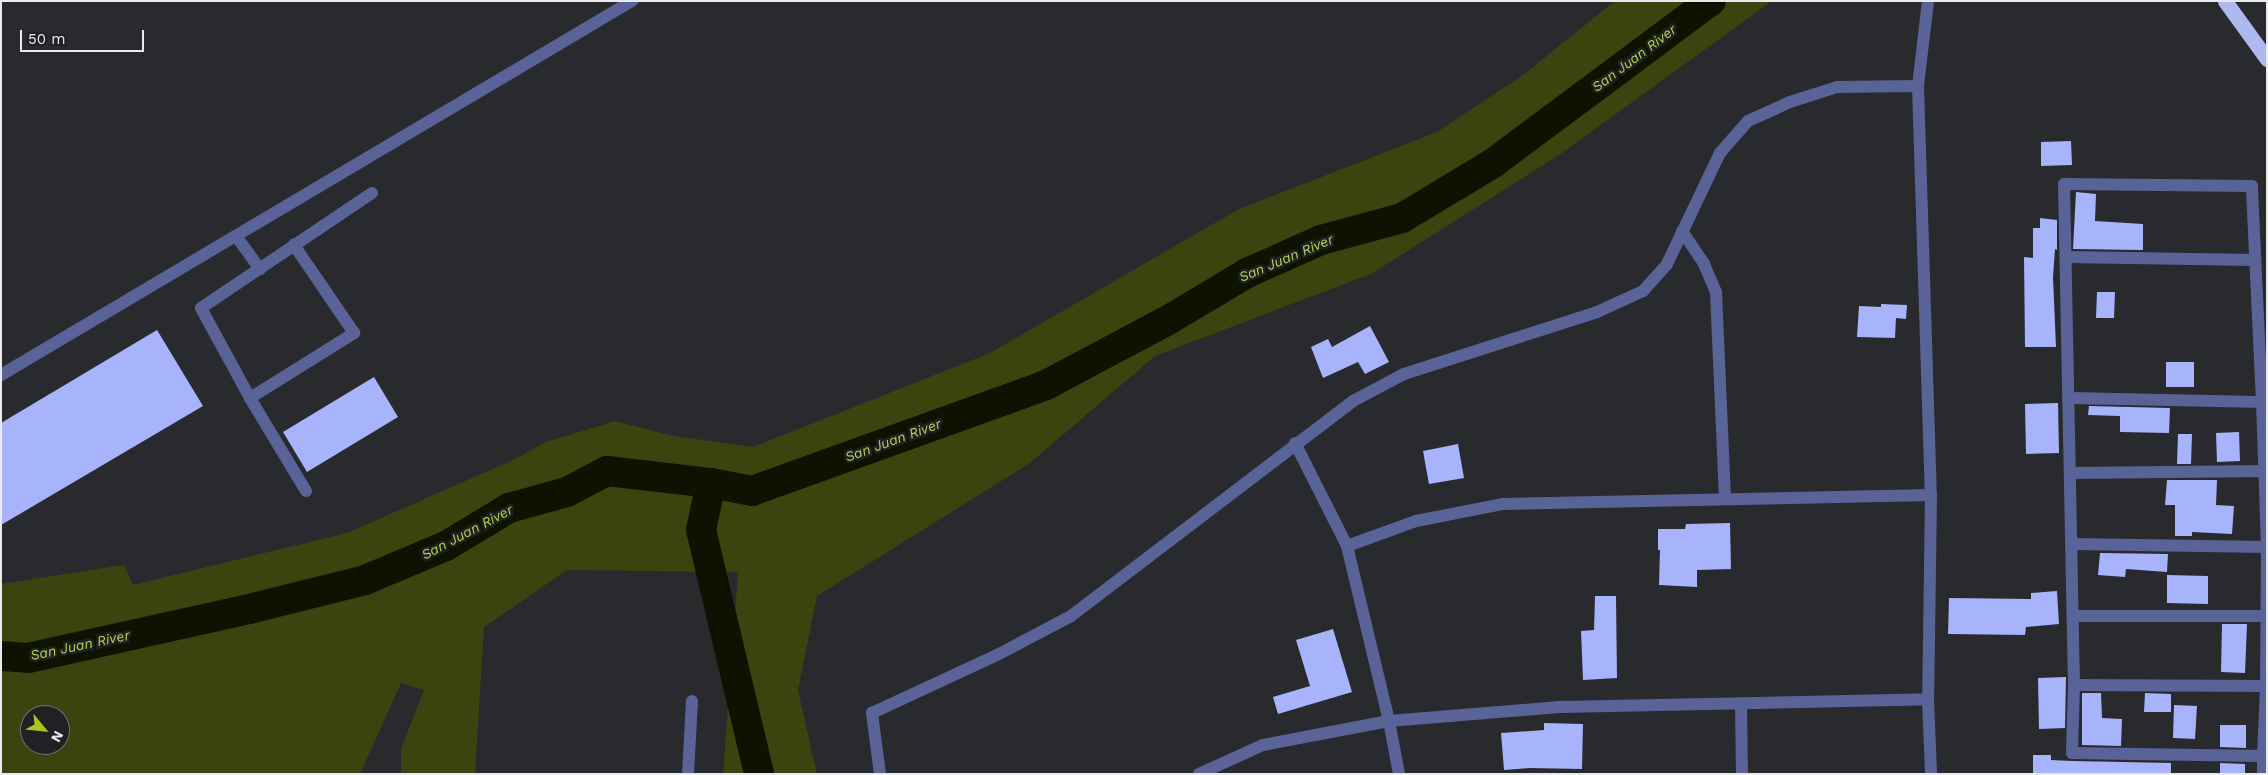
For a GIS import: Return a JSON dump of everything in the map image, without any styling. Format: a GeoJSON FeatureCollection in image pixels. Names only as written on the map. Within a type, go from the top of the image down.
{"type":"FeatureCollection","features":[{"type":"Feature","properties":{"kind":"highway"},"geometry":{"type":"LineString","coordinates":[[2225,1],[2267,59]]}},
{"type":"Feature","properties":{"kind":"street"},"geometry":{"type":"LineString","coordinates":[[1,375],[632,1]]}},
{"type":"Feature","properties":{"kind":"street"},"geometry":{"type":"LineString","coordinates":[[1928,1],[1918,86],[1931,494],[1928,699],[1931,774]]}},
{"type":"Feature","properties":{"kind":"street"},"geometry":{"type":"LineString","coordinates":[[880,774],[872,713],[997,655],[1071,616],[1353,400],[1404,374],[1597,312],[1643,291],[1667,264],[1720,153],[1748,121],[1790,102],[1837,87],[1918,86]]}},
{"type":"Feature","properties":{"kind":"street"},"geometry":{"type":"LineString","coordinates":[[2263,774],[2265,756],[2267,547],[2265,402],[2252,186],[2064,184],[2070,398],[2074,685],[2072,753],[2265,756]]}},
{"type":"Feature","properties":{"kind":"street"},"geometry":{"type":"LineString","coordinates":[[306,492],[250,398],[201,308],[372,194]]}},
{"type":"Feature","properties":{"kind":"street"},"geometry":{"type":"LineString","coordinates":[[1682,231],[1704,264],[1716,292],[1725,498]]}},
{"type":"Feature","properties":{"kind":"street"},"geometry":{"type":"LineString","coordinates":[[236,236],[260,269]]}},
{"type":"Feature","properties":{"kind":"street"},"geometry":{"type":"LineString","coordinates":[[250,398],[354,333],[294,246]]}},
{"type":"Feature","properties":{"kind":"street"},"geometry":{"type":"LineString","coordinates":[[2066,257],[2256,260]]}},
{"type":"Feature","properties":{"kind":"street"},"geometry":{"type":"LineString","coordinates":[[2070,398],[2265,402]]}},
{"type":"Feature","properties":{"kind":"street"},"geometry":{"type":"LineString","coordinates":[[1295,443],[1347,546],[1389,721],[1399,774]]}},
{"type":"Feature","properties":{"kind":"street"},"geometry":{"type":"LineString","coordinates":[[2071,473],[2265,471]]}},
{"type":"Feature","properties":{"kind":"street"},"geometry":{"type":"LineString","coordinates":[[1347,546],[1416,521],[1503,504],[1931,494]]}},
{"type":"Feature","properties":{"kind":"street"},"geometry":{"type":"LineString","coordinates":[[2072,544],[2267,547]]}},
{"type":"Feature","properties":{"kind":"street"},"geometry":{"type":"LineString","coordinates":[[2073,616],[2266,616]]}},
{"type":"Feature","properties":{"kind":"street"},"geometry":{"type":"LineString","coordinates":[[2074,685],[2266,686]]}},
{"type":"Feature","properties":{"kind":"street"},"geometry":{"type":"LineString","coordinates":[[1199,774],[1263,745],[1389,721],[1561,707],[1928,699]]}},
{"type":"Feature","properties":{"kind":"street"},"geometry":{"type":"LineString","coordinates":[[688,774],[692,700]]}},
{"type":"Feature","properties":{"kind":"street"},"geometry":{"type":"LineString","coordinates":[[1741,704],[1742,774]]}},
{"type":"Feature","properties":{"kind":"green space"},"geometry":{"type":"Polygon","coordinates":[[[1615,1],[1772,1],[1559,155],[1371,274],[1155,356],[1030,463],[817,596],[798,690],[817,774],[723,774],[738,572],[567,570],[484,627],[475,774],[401,774],[401,749],[424,690],[401,683],[360,774],[1,774],[1,584],[124,565],[133,585],[347,533],[513,460],[546,442],[615,421],[674,436],[753,447],[990,353],[1239,209],[1437,132],[1523,75],[1615,1]]]}},
{"type":"Feature","properties":{"kind":"building"},"geometry":{"type":"Polygon","coordinates":[[[2071,141],[2072,165],[2041,166],[2041,142],[2071,141]]]}},
{"type":"Feature","properties":{"kind":"building"},"geometry":{"type":"Polygon","coordinates":[[[2076,192],[2096,194],[2095,221],[2143,224],[2143,250],[2073,249],[2076,192]]]}},
{"type":"Feature","properties":{"kind":"building"},"geometry":{"type":"Polygon","coordinates":[[[2040,218],[2057,220],[2057,250],[2055,249],[2053,277],[2056,347],[2025,347],[2024,257],[2033,258],[2033,228],[2040,228],[2040,218]]]}},
{"type":"Feature","properties":{"kind":"building"},"geometry":{"type":"Polygon","coordinates":[[[2097,292],[2115,292],[2114,318],[2096,318],[2097,292]]]}},
{"type":"Feature","properties":{"kind":"building"},"geometry":{"type":"Polygon","coordinates":[[[1881,304],[1907,305],[1906,319],[1896,318],[1895,338],[1857,337],[1859,306],[1881,307],[1881,304]]]}},
{"type":"Feature","properties":{"kind":"building"},"geometry":{"type":"Polygon","coordinates":[[[1370,326],[1389,362],[1365,374],[1358,362],[1323,378],[1311,347],[1328,339],[1332,347],[1370,326]]]}},
{"type":"Feature","properties":{"kind":"building"},"geometry":{"type":"Polygon","coordinates":[[[157,330],[203,406],[1,525],[1,423],[157,330]]]}},
{"type":"Feature","properties":{"kind":"building"},"geometry":{"type":"Polygon","coordinates":[[[2166,362],[2194,362],[2194,387],[2166,387],[2166,362]]]}},
{"type":"Feature","properties":{"kind":"building"},"geometry":{"type":"Polygon","coordinates":[[[374,377],[398,417],[307,472],[283,432],[374,377]]]}},
{"type":"Feature","properties":{"kind":"building"},"geometry":{"type":"Polygon","coordinates":[[[2058,403],[2059,453],[2026,454],[2025,404],[2058,403]]]}},
{"type":"Feature","properties":{"kind":"building"},"geometry":{"type":"Polygon","coordinates":[[[2089,406],[2170,408],[2169,433],[2120,432],[2120,416],[2088,415],[2089,406]]]}},
{"type":"Feature","properties":{"kind":"building"},"geometry":{"type":"Polygon","coordinates":[[[2239,432],[2240,461],[2217,462],[2216,433],[2239,432]]]}},
{"type":"Feature","properties":{"kind":"building"},"geometry":{"type":"Polygon","coordinates":[[[2178,434],[2192,434],[2191,464],[2177,464],[2178,434]]]}},
{"type":"Feature","properties":{"kind":"building"},"geometry":{"type":"Polygon","coordinates":[[[1458,444],[1464,478],[1429,484],[1423,451],[1458,444]]]}},
{"type":"Feature","properties":{"kind":"building"},"geometry":{"type":"Polygon","coordinates":[[[2167,480],[2217,480],[2216,505],[2234,506],[2232,534],[2192,532],[2192,536],[2175,536],[2175,505],[2165,505],[2167,480]]]}},
{"type":"Feature","properties":{"kind":"building"},"geometry":{"type":"Polygon","coordinates":[[[1730,523],[1731,569],[1697,570],[1697,587],[1659,585],[1660,550],[1658,550],[1658,529],[1685,529],[1686,524],[1730,523]]]}},
{"type":"Feature","properties":{"kind":"building"},"geometry":{"type":"Polygon","coordinates":[[[2100,553],[2168,554],[2167,572],[2126,569],[2125,577],[2098,575],[2100,553]]]}},
{"type":"Feature","properties":{"kind":"building"},"geometry":{"type":"Polygon","coordinates":[[[2167,575],[2208,576],[2208,604],[2167,603],[2167,575]]]}},
{"type":"Feature","properties":{"kind":"building"},"geometry":{"type":"Polygon","coordinates":[[[2057,591],[2059,624],[2026,627],[2025,635],[1948,634],[1949,598],[2031,599],[2031,593],[2057,591]]]}},
{"type":"Feature","properties":{"kind":"building"},"geometry":{"type":"Polygon","coordinates":[[[1595,596],[1616,596],[1617,678],[1583,680],[1581,631],[1594,630],[1595,596]]]}},
{"type":"Feature","properties":{"kind":"building"},"geometry":{"type":"Polygon","coordinates":[[[2222,624],[2247,624],[2245,673],[2221,672],[2222,624]]]}},
{"type":"Feature","properties":{"kind":"building"},"geometry":{"type":"Polygon","coordinates":[[[1333,629],[1352,692],[1278,714],[1273,697],[1310,686],[1296,640],[1333,629]]]}},
{"type":"Feature","properties":{"kind":"building"},"geometry":{"type":"Polygon","coordinates":[[[2066,677],[2065,728],[2039,729],[2038,678],[2066,677]]]}},
{"type":"Feature","properties":{"kind":"building"},"geometry":{"type":"Polygon","coordinates":[[[2082,693],[2101,693],[2102,718],[2122,719],[2121,746],[2082,745],[2082,693]]]}},
{"type":"Feature","properties":{"kind":"building"},"geometry":{"type":"Polygon","coordinates":[[[2145,693],[2171,694],[2171,712],[2144,712],[2145,693]]]}},
{"type":"Feature","properties":{"kind":"building"},"geometry":{"type":"Polygon","coordinates":[[[2174,705],[2197,706],[2195,739],[2173,738],[2174,705]]]}},
{"type":"Feature","properties":{"kind":"building"},"geometry":{"type":"Polygon","coordinates":[[[1544,723],[1583,724],[1582,769],[1530,768],[1504,770],[1501,733],[1544,730],[1544,723]]]}},
{"type":"Feature","properties":{"kind":"building"},"geometry":{"type":"Polygon","coordinates":[[[2220,725],[2246,725],[2246,748],[2220,747],[2220,725]]]}},
{"type":"Feature","properties":{"kind":"building"},"geometry":{"type":"Polygon","coordinates":[[[2033,755],[2051,755],[2051,760],[2171,763],[2171,774],[2033,774],[2033,755]]]}},
{"type":"Feature","properties":{"kind":"building"},"geometry":{"type":"Polygon","coordinates":[[[2220,763],[2245,764],[2245,774],[2220,774],[2220,763]]]}},
{"type":"Feature","properties":{"kind":"waterway","name":"San Juan River"},"geometry":{"type":"LineString","coordinates":[[1,656],[28,658],[249,609],[365,580],[446,546],[509,508],[567,492],[607,471],[711,483],[752,491],[1046,385],[1170,319],[1247,273],[1321,240],[1402,218],[1492,164],[1711,1]]}},
{"type":"Feature","properties":{"kind":"waterway"},"geometry":{"type":"LineString","coordinates":[[711,483],[701,530],[759,774]]}}]}
